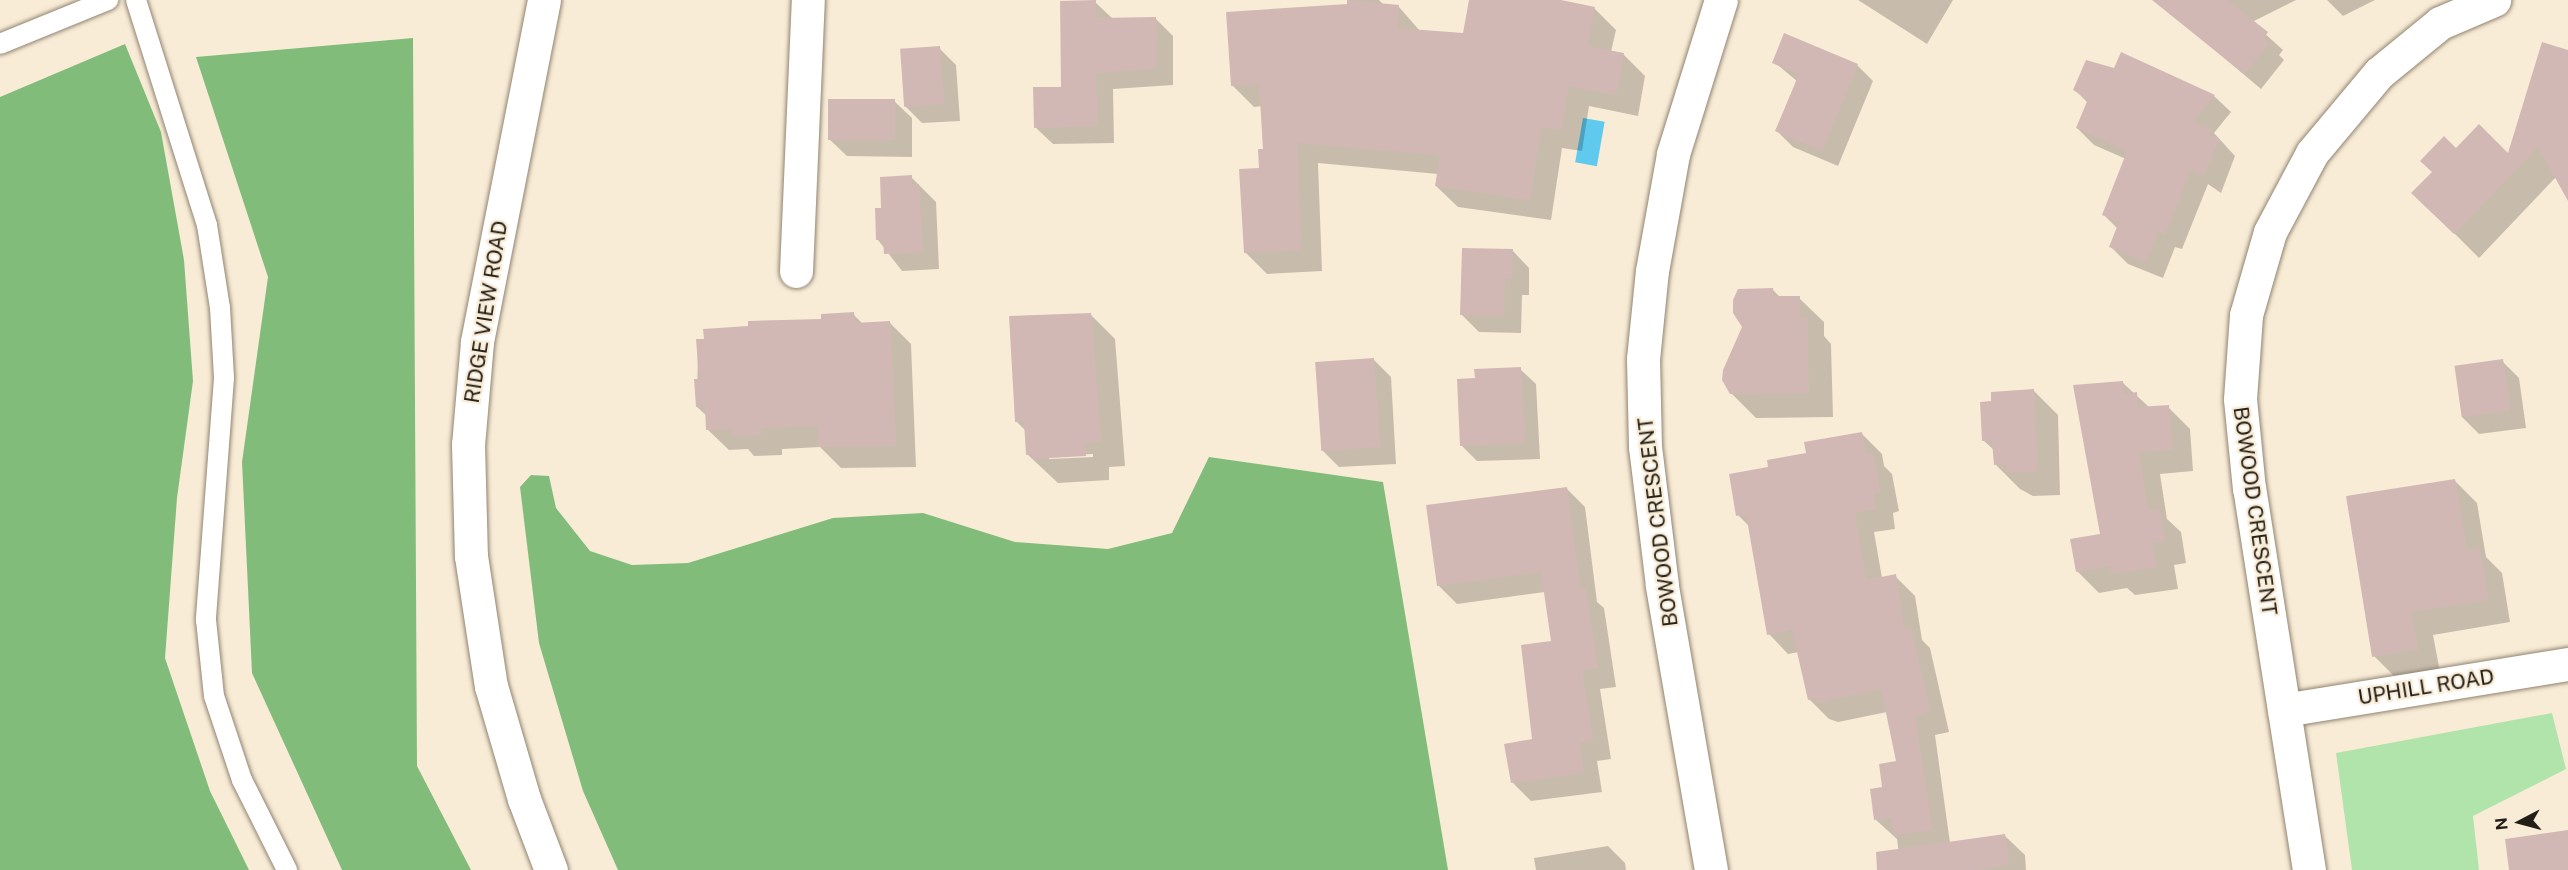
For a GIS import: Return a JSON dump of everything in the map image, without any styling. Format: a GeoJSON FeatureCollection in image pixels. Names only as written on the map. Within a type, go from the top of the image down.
{"type":"FeatureCollection","features":[{"type":"Feature","properties":{"kind":"street","name":"RIDGE VIEW ROAD"},"geometry":{"type":"LineString","coordinates":[[544,0],[477,342],[468,444],[471,556],[490,686],[524,799],[550,870]]}},
{"type":"Feature","properties":{"kind":"street"},"geometry":{"type":"LineString","coordinates":[[796,271],[808,0]]}},
{"type":"Feature","properties":{"kind":"street","name":"BOWOOD CRESCENT"},"geometry":{"type":"LineString","coordinates":[[2309,870],[2249,489],[2240,399],[2246,315],[2270,232],[2312,153],[2379,73],[2440,23],[2494,0]]}},
{"type":"Feature","properties":{"kind":"street","name":"BOWOOD CRESCENT"},"geometry":{"type":"LineString","coordinates":[[1711,870],[1662,585],[1645,447],[1643,359],[1652,271],[1672,154],[1719,1]]}},
{"type":"Feature","properties":{"kind":"street","name":"UPHILL ROAD"},"geometry":{"type":"LineString","coordinates":[[2284,710],[2568,664]]}},
{"type":"Feature","properties":{"kind":"lane"},"geometry":{"type":"LineString","coordinates":[[0,44],[108,0]]}},
{"type":"Feature","properties":{"kind":"lane"},"geometry":{"type":"LineString","coordinates":[[136,0],[207,225],[220,308],[224,378],[206,620],[214,696],[242,780],[287,870]]}},
{"type":"Feature","properties":{"kind":"green space"},"geometry":{"type":"Polygon","coordinates":[[[413,38],[417,766],[471,870],[342,870],[252,673],[242,462],[268,277],[196,57],[413,38]]]}},
{"type":"Feature","properties":{"kind":"green space"},"geometry":{"type":"Polygon","coordinates":[[[125,44],[161,132],[184,260],[193,381],[177,498],[165,658],[210,791],[249,870],[0,870],[0,97],[125,44]]]}},
{"type":"Feature","properties":{"kind":"green space"},"geometry":{"type":"Polygon","coordinates":[[[1209,457],[1383,482],[1448,870],[618,870],[583,791],[539,643],[520,487],[531,475],[549,476],[556,508],[590,551],[632,565],[688,563],[833,518],[923,513],[1015,542],[1108,549],[1172,533],[1209,457]]]}},
{"type":"Feature","properties":{"kind":"green space"},"geometry":{"type":"Polygon","coordinates":[[[2552,713],[2566,769],[2473,816],[2479,870],[2352,870],[2336,753],[2552,713]]]}},
{"type":"Feature","properties":{"kind":"water"},"geometry":{"type":"Polygon","coordinates":[[[1583,118],[1605,122],[1597,166],[1575,162],[1583,118]]]}},
{"type":"Feature","properties":{"kind":"building"},"geometry":{"type":"Polygon","coordinates":[[[1096,0],[1096,18],[1156,17],[1157,68],[1096,73],[1098,126],[1034,128],[1033,87],[1061,87],[1060,1],[1096,0]]]}},
{"type":"Feature","properties":{"kind":"building"},"geometry":{"type":"Polygon","coordinates":[[[1347,0],[1399,5],[1397,28],[1463,33],[1469,0],[1561,0],[1595,7],[1587,46],[1624,53],[1616,95],[1568,86],[1561,130],[1541,127],[1530,200],[1435,186],[1440,155],[1297,143],[1301,250],[1244,253],[1239,169],[1259,168],[1258,149],[1263,149],[1259,84],[1231,86],[1226,12],[1347,4],[1347,0]]]}},
{"type":"Feature","properties":{"kind":"building"},"geometry":{"type":"Polygon","coordinates":[[[2152,0],[2227,0],[2268,32],[2264,38],[2269,43],[2244,74],[2152,0]]]}},
{"type":"Feature","properties":{"kind":"building"},"geometry":{"type":"Polygon","coordinates":[[[1784,33],[1858,64],[1822,151],[1775,131],[1799,74],[1772,63],[1784,33]]]}},
{"type":"Feature","properties":{"kind":"building"},"geometry":{"type":"Polygon","coordinates":[[[2542,42],[2568,50],[2568,201],[2538,147],[2454,234],[2411,193],[2432,172],[2420,161],[2444,136],[2456,148],[2479,124],[2508,153],[2542,42]]]}},
{"type":"Feature","properties":{"kind":"building"},"geometry":{"type":"Polygon","coordinates":[[[940,46],[944,104],[904,107],[900,49],[940,46]]]}},
{"type":"Feature","properties":{"kind":"building"},"geometry":{"type":"Polygon","coordinates":[[[2121,52],[2215,95],[2193,121],[2211,128],[2209,135],[2219,138],[2204,177],[2191,169],[2165,234],[2158,231],[2146,262],[2109,247],[2119,222],[2102,215],[2127,151],[2076,128],[2088,99],[2073,90],[2086,60],[2114,68],[2121,52]]]}},
{"type":"Feature","properties":{"kind":"building"},"geometry":{"type":"Polygon","coordinates":[[[828,99],[895,99],[895,140],[828,140],[828,99]]]}},
{"type":"Feature","properties":{"kind":"building"},"geometry":{"type":"Polygon","coordinates":[[[912,175],[912,184],[919,184],[923,252],[884,254],[883,240],[876,240],[875,208],[881,208],[880,177],[912,175]]]}},
{"type":"Feature","properties":{"kind":"building"},"geometry":{"type":"Polygon","coordinates":[[[1462,248],[1513,249],[1512,278],[1505,278],[1504,316],[1460,315],[1462,248]]]}},
{"type":"Feature","properties":{"kind":"building"},"geometry":{"type":"Polygon","coordinates":[[[1773,288],[1774,296],[1800,296],[1800,318],[1807,318],[1809,393],[1730,394],[1722,380],[1723,370],[1742,327],[1733,313],[1733,300],[1738,289],[1773,288]]]}},
{"type":"Feature","properties":{"kind":"building"},"geometry":{"type":"Polygon","coordinates":[[[854,312],[855,323],[890,321],[896,446],[818,447],[818,426],[761,428],[761,435],[732,436],[732,429],[706,430],[705,407],[696,407],[694,379],[699,379],[696,339],[704,339],[703,329],[748,326],[748,321],[821,319],[821,314],[854,312]]]}},
{"type":"Feature","properties":{"kind":"building"},"geometry":{"type":"Polygon","coordinates":[[[1091,313],[1101,442],[1085,443],[1086,456],[1032,459],[1031,454],[1026,455],[1024,422],[1015,422],[1009,316],[1091,313]]]}},
{"type":"Feature","properties":{"kind":"building"},"geometry":{"type":"Polygon","coordinates":[[[1374,358],[1380,447],[1321,451],[1315,362],[1374,358]]]}},
{"type":"Feature","properties":{"kind":"building"},"geometry":{"type":"Polygon","coordinates":[[[2503,359],[2510,410],[2462,417],[2454,366],[2503,359]]]}},
{"type":"Feature","properties":{"kind":"building"},"geometry":{"type":"Polygon","coordinates":[[[1521,367],[1525,443],[1460,446],[1457,379],[1475,378],[1474,369],[1521,367]]]}},
{"type":"Feature","properties":{"kind":"building"},"geometry":{"type":"Polygon","coordinates":[[[2123,381],[2124,394],[2137,392],[2138,407],[2169,405],[2172,450],[2139,452],[2148,510],[2159,509],[2165,541],[2152,543],[2157,567],[2111,574],[2110,566],[2076,572],[2070,539],[2100,534],[2073,385],[2123,381]]]}},
{"type":"Feature","properties":{"kind":"building"},"geometry":{"type":"Polygon","coordinates":[[[2034,389],[2037,471],[2007,473],[2006,464],[1994,465],[1992,441],[1982,441],[1980,402],[1991,401],[1991,392],[2034,389]]]}},
{"type":"Feature","properties":{"kind":"building"},"geometry":{"type":"Polygon","coordinates":[[[1862,432],[1866,454],[1873,453],[1880,492],[1874,493],[1876,509],[1855,513],[1866,580],[1896,574],[1904,628],[1911,627],[1930,712],[1915,716],[1932,830],[1895,835],[1892,818],[1874,820],[1870,789],[1882,787],[1879,764],[1896,761],[1881,689],[1817,703],[1816,698],[1808,700],[1792,630],[1767,635],[1746,514],[1736,516],[1729,474],[1768,467],[1767,460],[1806,453],[1804,442],[1862,432]]]}},
{"type":"Feature","properties":{"kind":"building"},"geometry":{"type":"Polygon","coordinates":[[[2455,479],[2467,550],[2480,548],[2488,600],[2411,612],[2418,649],[2372,657],[2346,496],[2455,479]]]}},
{"type":"Feature","properties":{"kind":"building"},"geometry":{"type":"Polygon","coordinates":[[[1567,487],[1580,588],[1585,588],[1598,668],[1582,670],[1593,740],[1579,743],[1584,773],[1511,783],[1504,744],[1532,739],[1521,645],[1551,641],[1541,572],[1437,586],[1426,505],[1567,487]]]}},
{"type":"Feature","properties":{"kind":"building"},"geometry":{"type":"Polygon","coordinates":[[[2568,830],[2568,870],[2509,870],[2505,839],[2568,830]]]}},
{"type":"Feature","properties":{"kind":"building"},"geometry":{"type":"Polygon","coordinates":[[[2005,834],[2009,865],[1975,870],[1877,870],[1876,852],[2005,834]]]}}]}
